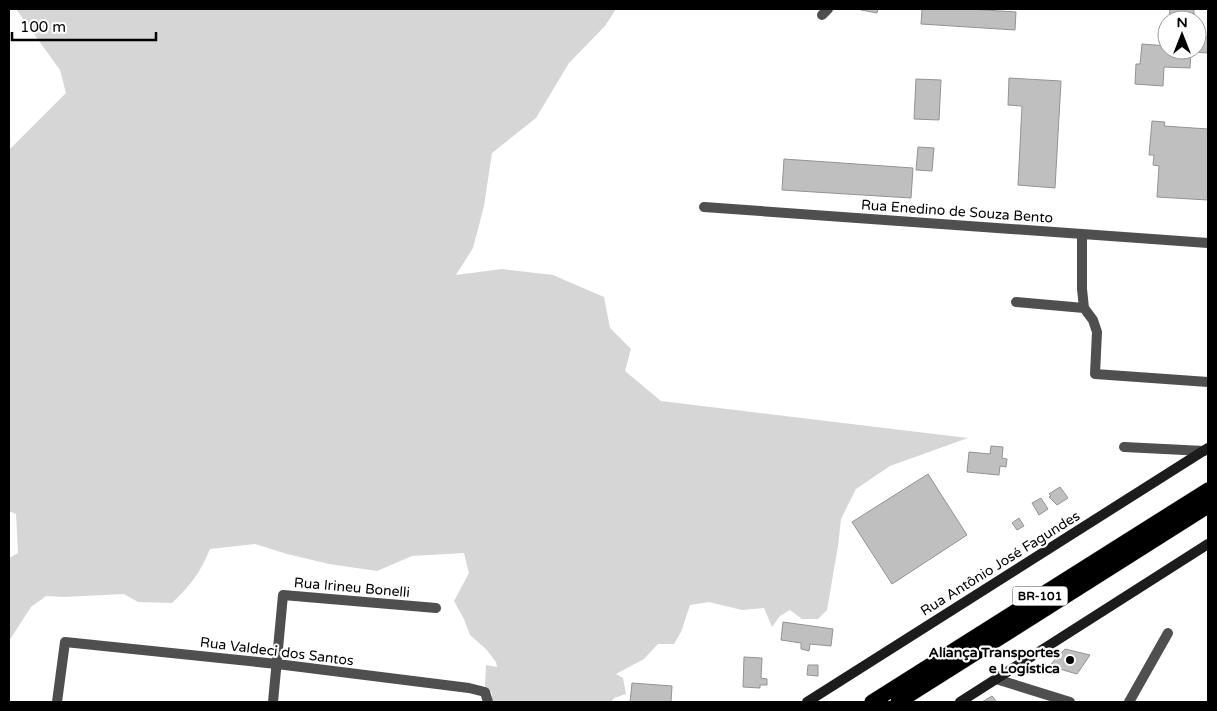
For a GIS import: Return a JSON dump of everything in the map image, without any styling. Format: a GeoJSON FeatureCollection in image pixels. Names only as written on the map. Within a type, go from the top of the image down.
{"type":"FeatureCollection","features":[{"type":"Feature","properties":{"kind":"highway","name":"BR-101"},"geometry":{"type":"LineString","coordinates":[[872,702],[1208,490]]}},
{"type":"Feature","properties":{"kind":"highway","name":"BR-101"},"geometry":{"type":"LineString","coordinates":[[898,702],[1208,506]]}},
{"type":"Feature","properties":{"kind":"main road","name":"Rua Antônio José Fagundes"},"geometry":{"type":"LineString","coordinates":[[807,702],[1206,449]]}},
{"type":"Feature","properties":{"kind":"main road"},"geometry":{"type":"LineString","coordinates":[[960,702],[1208,544]]}},
{"type":"Feature","properties":{"kind":"street","name":"Rua Enedino de Souza Bento"},"geometry":{"type":"LineString","coordinates":[[704,207],[1208,242]]}},
{"type":"Feature","properties":{"kind":"street"},"geometry":{"type":"LineString","coordinates":[[1082,234],[1084,308],[1093,320],[1097,332],[1095,374],[1208,382]]}},
{"type":"Feature","properties":{"kind":"street"},"geometry":{"type":"LineString","coordinates":[[1016,302],[1084,308]]}},
{"type":"Feature","properties":{"kind":"street"},"geometry":{"type":"LineString","coordinates":[[1124,447],[1206,449]]}},
{"type":"Feature","properties":{"kind":"street","name":"Rua Irineu Bonelli"},"geometry":{"type":"LineString","coordinates":[[273,702],[282,595],[436,608]]}},
{"type":"Feature","properties":{"kind":"street"},"geometry":{"type":"LineString","coordinates":[[1129,702],[1168,633]]}},
{"type":"Feature","properties":{"kind":"street","name":"Rua Valdeci dos Santos"},"geometry":{"type":"LineString","coordinates":[[57,702],[65,642],[277,664],[469,688],[485,692],[488,702]]}},
{"type":"Feature","properties":{"kind":"street"},"geometry":{"type":"LineString","coordinates":[[996,679],[1070,702]]}},
{"type":"Feature","properties":{"kind":"shaded area"},"geometry":{"type":"Polygon","coordinates":[[[16,9],[616,9],[605,26],[569,63],[536,118],[492,153],[484,206],[473,248],[456,275],[502,269],[553,275],[604,297],[610,328],[631,349],[625,371],[661,401],[968,438],[890,466],[856,489],[841,519],[827,610],[818,619],[802,619],[790,610],[780,616],[772,627],[764,608],[742,610],[709,602],[690,605],[681,632],[674,644],[658,644],[644,659],[616,674],[623,678],[626,694],[614,698],[611,702],[492,702],[492,693],[485,686],[486,665],[497,667],[496,662],[486,649],[470,635],[454,601],[469,573],[464,553],[412,556],[377,571],[329,564],[255,544],[210,549],[203,565],[194,578],[172,603],[138,602],[124,594],[46,596],[31,607],[9,641],[9,558],[18,553],[16,514],[9,511],[9,150],[66,93],[60,70],[16,9]]]}},
{"type":"Feature","properties":{"kind":"building"},"geometry":{"type":"Polygon","coordinates":[[[861,9],[878,9],[877,13],[861,9]]]}},
{"type":"Feature","properties":{"kind":"building"},"geometry":{"type":"Polygon","coordinates":[[[922,9],[1016,12],[1015,30],[921,24],[922,9]]]}},
{"type":"Feature","properties":{"kind":"building"},"geometry":{"type":"Polygon","coordinates":[[[1170,9],[1194,9],[1194,10],[1170,9]]]}},
{"type":"Feature","properties":{"kind":"building"},"geometry":{"type":"Polygon","coordinates":[[[1207,37],[1208,37],[1207,53],[1207,37]]]}},
{"type":"Feature","properties":{"kind":"building"},"geometry":{"type":"Polygon","coordinates":[[[1142,44],[1157,45],[1157,60],[1190,60],[1190,68],[1164,67],[1163,86],[1135,84],[1136,64],[1140,64],[1142,44]]]}},
{"type":"Feature","properties":{"kind":"building"},"geometry":{"type":"Polygon","coordinates":[[[1009,78],[1061,81],[1055,188],[1018,185],[1022,106],[1008,105],[1009,78]]]}},
{"type":"Feature","properties":{"kind":"building"},"geometry":{"type":"Polygon","coordinates":[[[916,79],[941,80],[939,120],[914,119],[916,79]]]}},
{"type":"Feature","properties":{"kind":"building"},"geometry":{"type":"Polygon","coordinates":[[[1152,121],[1165,122],[1164,126],[1208,129],[1208,200],[1157,197],[1159,166],[1153,165],[1154,155],[1149,155],[1152,121]]]}},
{"type":"Feature","properties":{"kind":"building"},"geometry":{"type":"Polygon","coordinates":[[[918,147],[934,148],[932,171],[916,170],[918,147]]]}},
{"type":"Feature","properties":{"kind":"building"},"geometry":{"type":"Polygon","coordinates":[[[784,159],[913,168],[911,198],[782,190],[784,159]]]}},
{"type":"Feature","properties":{"kind":"building"},"geometry":{"type":"Polygon","coordinates":[[[991,446],[1003,447],[1002,458],[1007,459],[1006,467],[1000,466],[999,475],[967,472],[969,452],[990,454],[991,446]]]}},
{"type":"Feature","properties":{"kind":"building"},"geometry":{"type":"Polygon","coordinates":[[[928,474],[967,535],[892,584],[852,522],[928,474]]]}},
{"type":"Feature","properties":{"kind":"building"},"geometry":{"type":"Polygon","coordinates":[[[1060,487],[1068,498],[1057,505],[1049,497],[1051,496],[1049,494],[1060,487]]]}},
{"type":"Feature","properties":{"kind":"building"},"geometry":{"type":"Polygon","coordinates":[[[1041,498],[1048,509],[1039,515],[1032,503],[1041,498]]]}},
{"type":"Feature","properties":{"kind":"building"},"geometry":{"type":"Polygon","coordinates":[[[1019,518],[1024,526],[1017,530],[1012,523],[1019,518]]]}},
{"type":"Feature","properties":{"kind":"building"},"geometry":{"type":"Polygon","coordinates":[[[783,622],[833,629],[831,646],[810,644],[809,651],[801,649],[801,643],[781,640],[783,622]]]}},
{"type":"Feature","properties":{"kind":"building","name":"Aliança Transportes e Logística"},"geometry":{"type":"Polygon","coordinates":[[[1065,649],[1090,655],[1077,674],[1049,666],[1065,649]]]}},
{"type":"Feature","properties":{"kind":"building"},"geometry":{"type":"Polygon","coordinates":[[[744,657],[762,658],[761,678],[767,679],[767,685],[760,685],[760,688],[743,687],[744,657]]]}},
{"type":"Feature","properties":{"kind":"building"},"geometry":{"type":"Polygon","coordinates":[[[808,665],[818,665],[818,676],[807,675],[808,665]]]}},
{"type":"Feature","properties":{"kind":"building"},"geometry":{"type":"Polygon","coordinates":[[[632,683],[672,686],[671,702],[630,702],[632,683]]]}},
{"type":"Feature","properties":{"kind":"building"},"geometry":{"type":"Polygon","coordinates":[[[992,696],[997,702],[982,702],[992,696]]]}},
{"type":"Feature","properties":{"kind":"place","name":"Aliança Transportes e Logística"},"geometry":{"type":"Point","coordinates":[1070,660]}}]}
